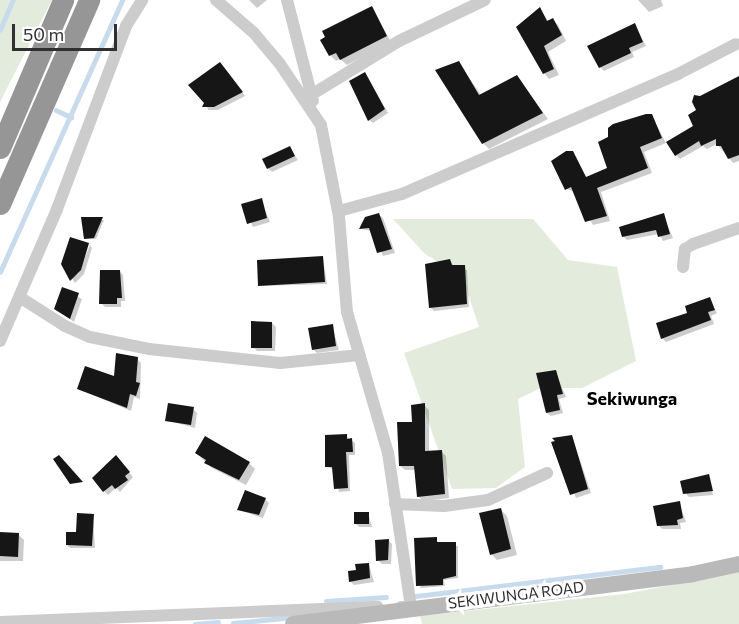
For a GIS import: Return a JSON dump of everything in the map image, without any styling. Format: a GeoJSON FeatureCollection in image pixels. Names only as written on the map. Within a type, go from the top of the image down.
{"type":"FeatureCollection","features":[{"type":"Feature","properties":{"kind":"highway"},"geometry":{"type":"LineString","coordinates":[[0,148],[63,0]]}},
{"type":"Feature","properties":{"kind":"highway"},"geometry":{"type":"LineString","coordinates":[[0,204],[89,0]]}},
{"type":"Feature","properties":{"kind":"main road","name":"SEKIWUNGA ROAD"},"geometry":{"type":"LineString","coordinates":[[293,624],[411,607],[693,574],[739,564]]}},
{"type":"Feature","properties":{"kind":"street"},"geometry":{"type":"LineString","coordinates":[[0,341],[21,298],[126,26],[142,0]]}},
{"type":"Feature","properties":{"kind":"street"},"geometry":{"type":"LineString","coordinates":[[216,0],[254,33],[280,64],[321,125]]}},
{"type":"Feature","properties":{"kind":"street"},"geometry":{"type":"LineString","coordinates":[[0,622],[411,607],[388,453],[347,312],[339,211],[321,125],[287,0]]}},
{"type":"Feature","properties":{"kind":"street"},"geometry":{"type":"LineString","coordinates":[[311,95],[399,41],[485,0]]}},
{"type":"Feature","properties":{"kind":"street"},"geometry":{"type":"LineString","coordinates":[[339,211],[402,194],[678,74],[736,44]]}},
{"type":"Feature","properties":{"kind":"street"},"geometry":{"type":"LineString","coordinates":[[683,267],[685,249],[739,228]]}},
{"type":"Feature","properties":{"kind":"street"},"geometry":{"type":"LineString","coordinates":[[21,298],[65,326],[90,337],[149,350],[280,363],[360,355]]}},
{"type":"Feature","properties":{"kind":"street"},"geometry":{"type":"LineString","coordinates":[[395,504],[444,507],[477,502],[547,473]]}},
{"type":"Feature","properties":{"kind":"green space"},"geometry":{"type":"Polygon","coordinates":[[[0,0],[52,0],[0,102],[0,0]]]}},
{"type":"Feature","properties":{"kind":"green space"},"geometry":{"type":"Polygon","coordinates":[[[393,219],[533,219],[568,260],[617,267],[636,361],[582,388],[541,388],[518,399],[525,467],[496,488],[452,489],[404,353],[479,327],[462,276],[425,254],[393,219]]]}},
{"type":"Feature","properties":{"kind":"green space"},"geometry":{"type":"Polygon","coordinates":[[[739,572],[739,624],[422,624],[420,616],[624,594],[739,572]]]}},
{"type":"Feature","properties":{"kind":"building"},"geometry":{"type":"Polygon","coordinates":[[[372,6],[387,36],[340,60],[336,53],[329,56],[320,40],[325,37],[322,31],[372,6]]]}},
{"type":"Feature","properties":{"kind":"building"},"geometry":{"type":"Polygon","coordinates":[[[540,7],[547,21],[553,18],[562,35],[544,46],[554,69],[543,74],[516,27],[540,7]]]}},
{"type":"Feature","properties":{"kind":"building"},"geometry":{"type":"Polygon","coordinates":[[[635,23],[643,42],[629,48],[631,53],[599,68],[587,46],[635,23]]]}},
{"type":"Feature","properties":{"kind":"building"},"geometry":{"type":"Polygon","coordinates":[[[459,61],[479,95],[517,75],[543,113],[482,144],[435,70],[459,61]]]}},
{"type":"Feature","properties":{"kind":"building"},"geometry":{"type":"Polygon","coordinates":[[[220,62],[243,92],[214,107],[202,107],[204,103],[188,85],[220,62]]]}},
{"type":"Feature","properties":{"kind":"building"},"geometry":{"type":"Polygon","coordinates":[[[365,72],[385,109],[368,121],[349,81],[365,72]]]}},
{"type":"Feature","properties":{"kind":"building"},"geometry":{"type":"Polygon","coordinates":[[[739,76],[739,155],[728,159],[721,146],[716,146],[716,139],[701,146],[699,141],[675,156],[666,142],[693,126],[688,115],[696,110],[692,102],[694,95],[700,96],[739,76]]]}},
{"type":"Feature","properties":{"kind":"building"},"geometry":{"type":"Polygon","coordinates":[[[652,114],[662,138],[640,147],[648,168],[597,188],[607,216],[585,222],[571,187],[565,190],[551,161],[566,151],[573,151],[586,177],[607,168],[598,142],[608,137],[608,128],[613,124],[652,114]]]}},
{"type":"Feature","properties":{"kind":"building"},"geometry":{"type":"Polygon","coordinates":[[[290,146],[295,156],[267,169],[262,159],[290,146]]]}},
{"type":"Feature","properties":{"kind":"building"},"geometry":{"type":"Polygon","coordinates":[[[262,198],[267,218],[247,224],[241,204],[262,198]]]}},
{"type":"Feature","properties":{"kind":"building"},"geometry":{"type":"Polygon","coordinates":[[[379,213],[392,249],[377,253],[369,228],[359,229],[365,217],[379,213]]]}},
{"type":"Feature","properties":{"kind":"building"},"geometry":{"type":"Polygon","coordinates":[[[664,213],[670,234],[658,237],[656,230],[622,237],[619,227],[664,213]]]}},
{"type":"Feature","properties":{"kind":"building"},"geometry":{"type":"Polygon","coordinates":[[[81,217],[103,217],[94,238],[84,239],[81,217]]]}},
{"type":"Feature","properties":{"kind":"building"},"geometry":{"type":"Polygon","coordinates":[[[70,237],[89,243],[81,270],[70,281],[61,264],[70,237]]]}},
{"type":"Feature","properties":{"kind":"building"},"geometry":{"type":"Polygon","coordinates":[[[323,256],[325,282],[258,286],[257,260],[323,256]]]}},
{"type":"Feature","properties":{"kind":"building"},"geometry":{"type":"Polygon","coordinates":[[[450,259],[452,265],[465,265],[467,304],[429,308],[425,264],[450,259]]]}},
{"type":"Feature","properties":{"kind":"building"},"geometry":{"type":"Polygon","coordinates":[[[100,270],[120,270],[122,298],[117,298],[117,304],[99,304],[100,270]]]}},
{"type":"Feature","properties":{"kind":"building"},"geometry":{"type":"Polygon","coordinates":[[[62,287],[79,293],[70,319],[54,309],[62,287]]]}},
{"type":"Feature","properties":{"kind":"building"},"geometry":{"type":"Polygon","coordinates":[[[710,297],[715,310],[708,312],[711,320],[661,339],[656,323],[687,313],[685,306],[710,297]]]}},
{"type":"Feature","properties":{"kind":"building"},"geometry":{"type":"Polygon","coordinates":[[[251,321],[272,322],[272,348],[251,348],[251,321]]]}},
{"type":"Feature","properties":{"kind":"building"},"geometry":{"type":"Polygon","coordinates":[[[333,324],[336,346],[312,350],[308,328],[333,324]]]}},
{"type":"Feature","properties":{"kind":"building"},"geometry":{"type":"Polygon","coordinates":[[[116,353],[138,357],[136,382],[140,383],[136,396],[130,394],[127,408],[77,389],[85,366],[114,376],[116,353]]]}},
{"type":"Feature","properties":{"kind":"building"},"geometry":{"type":"Polygon","coordinates":[[[556,370],[563,394],[557,395],[560,410],[546,413],[536,373],[556,370]]]}},
{"type":"Feature","properties":{"kind":"building"},"geometry":{"type":"Polygon","coordinates":[[[168,403],[194,407],[191,425],[165,421],[168,403]]]}},
{"type":"Feature","properties":{"kind":"building"},"geometry":{"type":"Polygon","coordinates":[[[425,403],[425,451],[442,450],[445,494],[417,497],[414,466],[399,466],[397,422],[412,422],[411,405],[425,403]]]}},
{"type":"Feature","properties":{"kind":"building"},"geometry":{"type":"Polygon","coordinates":[[[347,434],[347,439],[352,438],[353,452],[346,452],[348,488],[334,489],[332,467],[325,467],[325,435],[347,434]]]}},
{"type":"Feature","properties":{"kind":"building"},"geometry":{"type":"Polygon","coordinates":[[[572,435],[588,489],[570,495],[551,442],[555,441],[552,438],[572,435]]]}},
{"type":"Feature","properties":{"kind":"building"},"geometry":{"type":"Polygon","coordinates":[[[205,436],[250,462],[239,480],[204,463],[206,460],[195,453],[205,436]]]}},
{"type":"Feature","properties":{"kind":"building"},"geometry":{"type":"Polygon","coordinates":[[[59,455],[83,482],[70,484],[53,459],[59,455]]]}},
{"type":"Feature","properties":{"kind":"building"},"geometry":{"type":"Polygon","coordinates":[[[116,455],[130,472],[125,476],[128,480],[115,489],[112,485],[103,492],[92,478],[116,455]]]}},
{"type":"Feature","properties":{"kind":"building"},"geometry":{"type":"Polygon","coordinates":[[[709,474],[713,491],[683,494],[680,481],[709,474]]]}},
{"type":"Feature","properties":{"kind":"building"},"geometry":{"type":"Polygon","coordinates":[[[245,490],[266,498],[259,515],[237,510],[245,490]]]}},
{"type":"Feature","properties":{"kind":"building"},"geometry":{"type":"Polygon","coordinates":[[[680,501],[683,518],[677,520],[678,525],[657,526],[653,506],[680,501]]]}},
{"type":"Feature","properties":{"kind":"building"},"geometry":{"type":"Polygon","coordinates":[[[501,508],[511,549],[490,555],[479,513],[501,508]]]}},
{"type":"Feature","properties":{"kind":"building"},"geometry":{"type":"Polygon","coordinates":[[[354,512],[369,512],[369,524],[354,524],[354,512]]]}},
{"type":"Feature","properties":{"kind":"building"},"geometry":{"type":"Polygon","coordinates":[[[77,513],[94,514],[92,546],[66,545],[66,532],[76,532],[77,513]]]}},
{"type":"Feature","properties":{"kind":"building"},"geometry":{"type":"Polygon","coordinates":[[[0,532],[19,533],[18,557],[0,556],[0,532]]]}},
{"type":"Feature","properties":{"kind":"building"},"geometry":{"type":"Polygon","coordinates":[[[437,537],[437,542],[456,542],[456,576],[443,579],[443,585],[416,586],[414,538],[437,537]]]}},
{"type":"Feature","properties":{"kind":"building"},"geometry":{"type":"Polygon","coordinates":[[[389,539],[388,560],[376,561],[375,540],[389,539]]]}},
{"type":"Feature","properties":{"kind":"building"},"geometry":{"type":"Polygon","coordinates":[[[369,563],[370,578],[349,582],[348,571],[356,570],[355,564],[369,563]]]}},
{"type":"Feature","properties":{"kind":"waterway"},"geometry":{"type":"LineString","coordinates":[[0,30],[13,0]]}},
{"type":"Feature","properties":{"kind":"waterway"},"geometry":{"type":"LineString","coordinates":[[0,272],[122,0]]}},
{"type":"Feature","properties":{"kind":"waterway"},"geometry":{"type":"LineString","coordinates":[[56,110],[71,117]]}},
{"type":"Feature","properties":{"kind":"waterway"},"geometry":{"type":"LineString","coordinates":[[416,596],[660,567]]}},
{"type":"Feature","properties":{"kind":"waterway"},"geometry":{"type":"LineString","coordinates":[[326,601],[386,597]]}},
{"type":"Feature","properties":{"kind":"waterway"},"geometry":{"type":"LineString","coordinates":[[233,623],[293,617]]}},
{"type":"Feature","properties":{"kind":"waterway"},"geometry":{"type":"LineString","coordinates":[[195,624],[218,622]]}},
{"type":"Feature","properties":{"kind":"district","name":"Sekiwunga"},"geometry":{"type":"Point","coordinates":[632,398]}}]}
